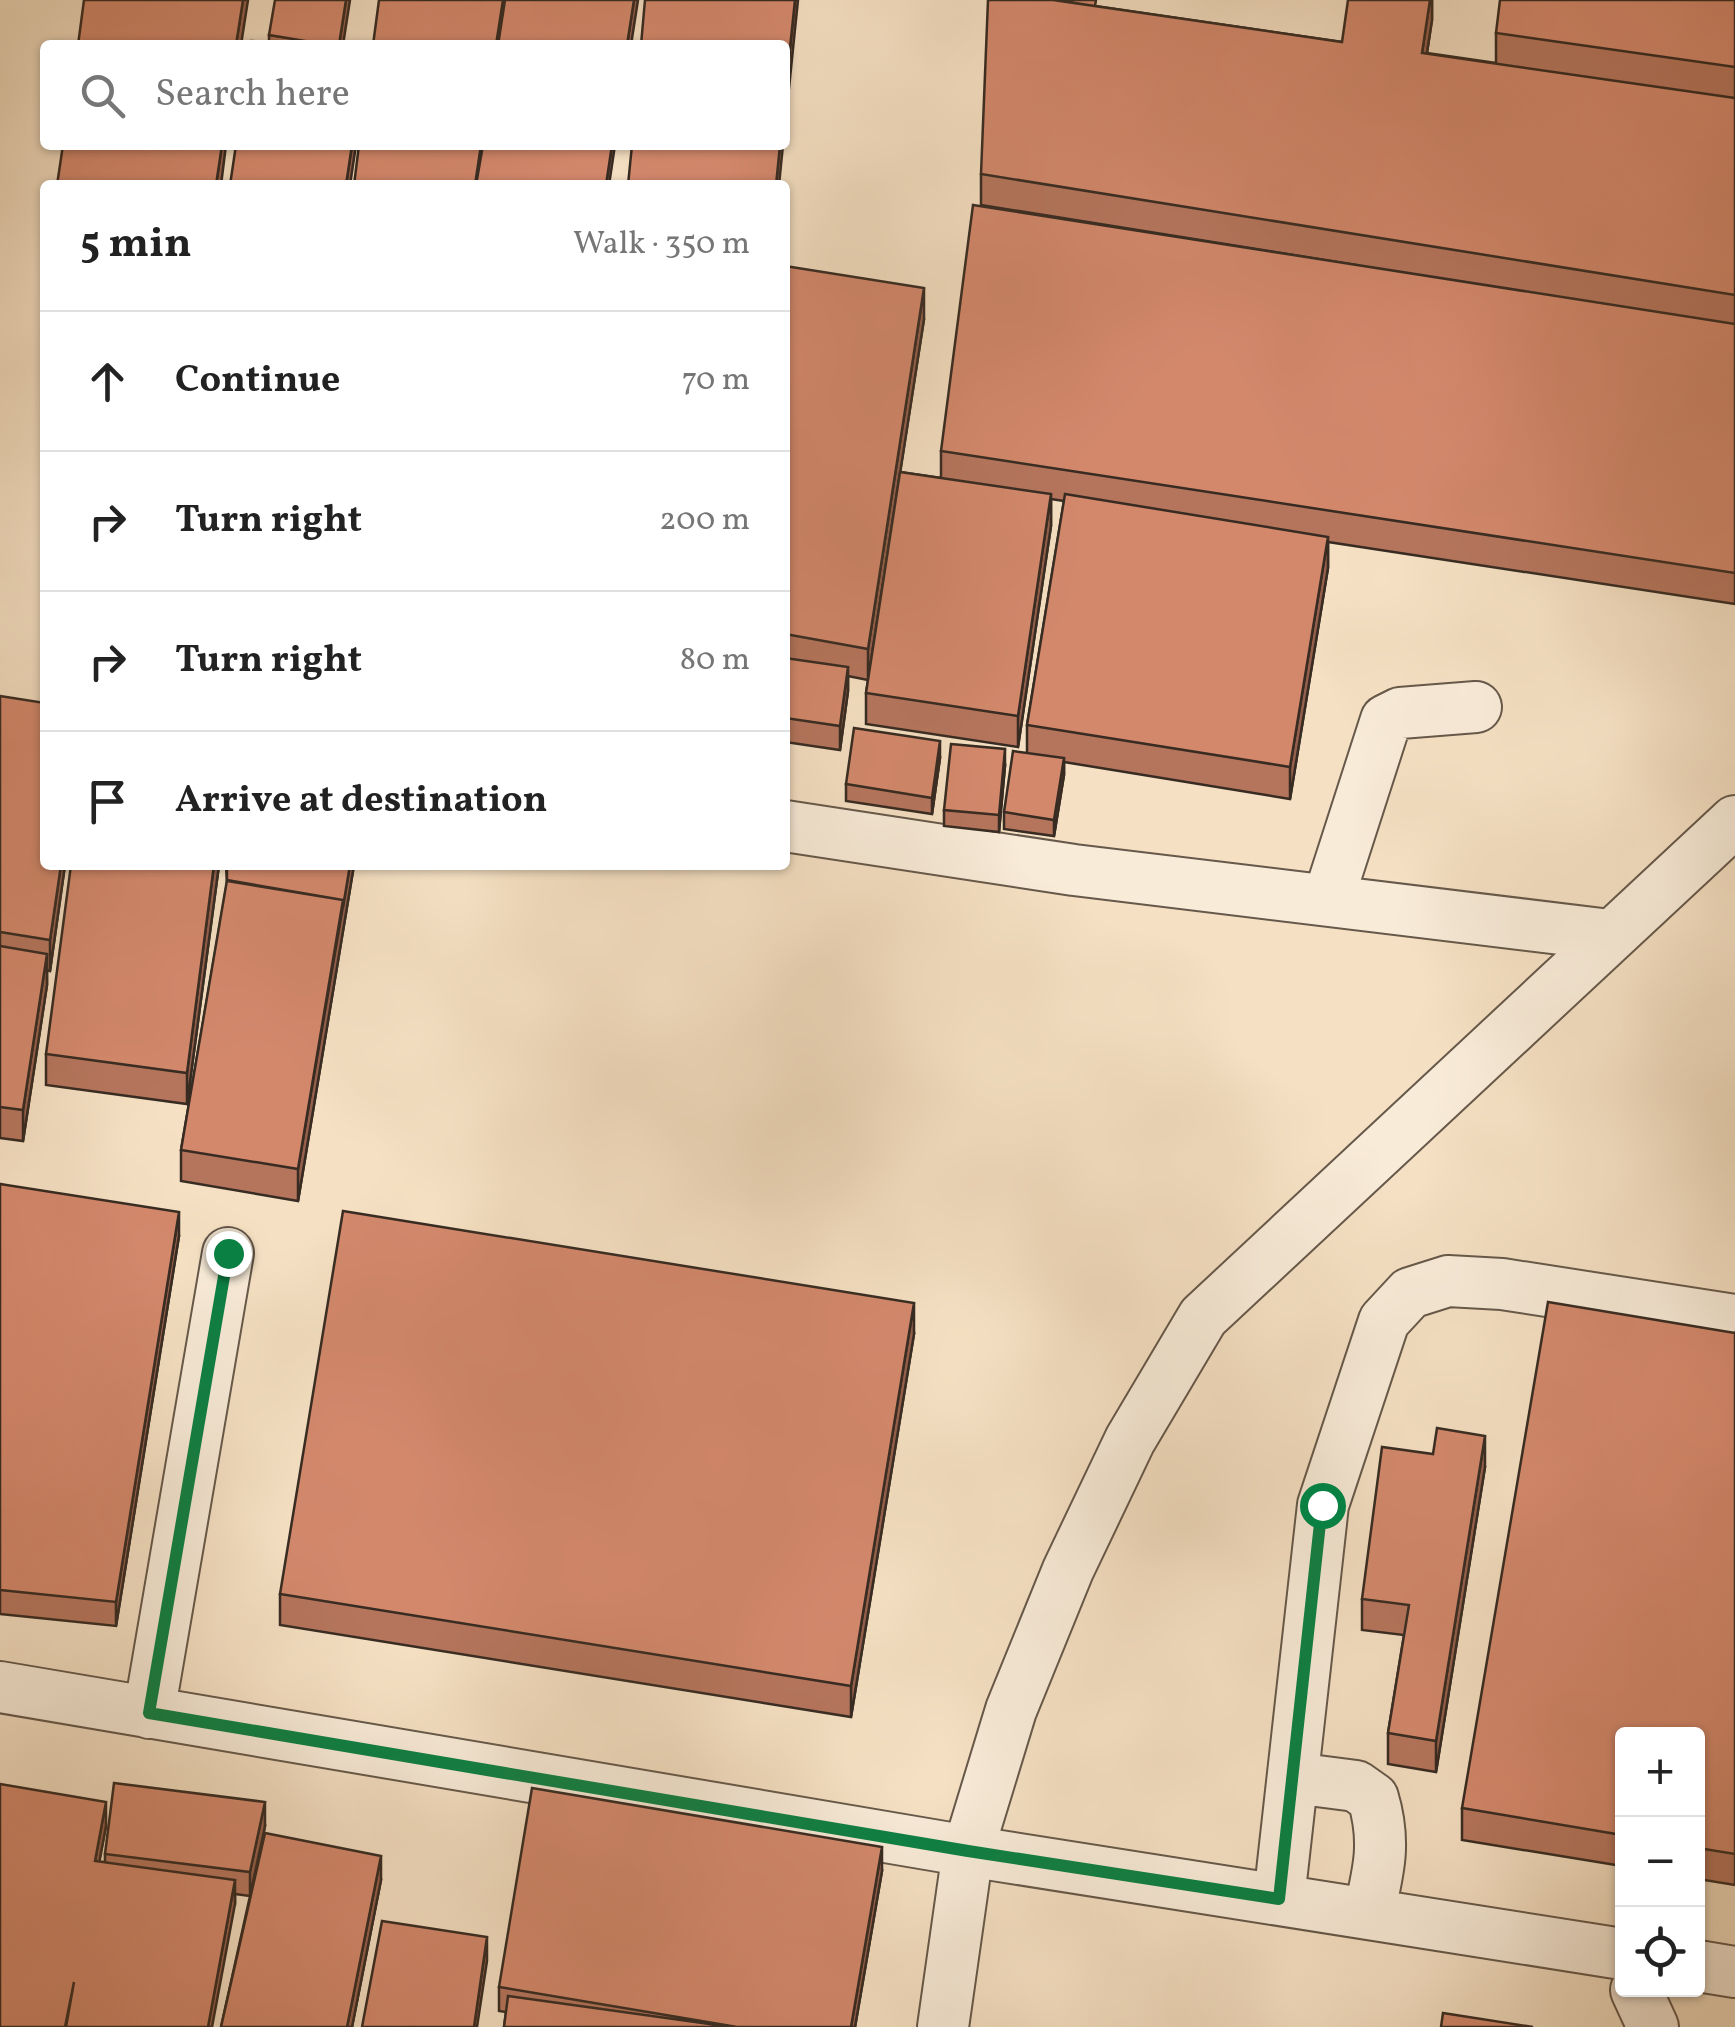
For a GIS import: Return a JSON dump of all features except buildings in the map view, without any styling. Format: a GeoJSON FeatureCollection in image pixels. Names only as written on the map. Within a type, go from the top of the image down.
{"type":"FeatureCollection","features":[{"type":"Feature","properties":{"kind":"lane"},"geometry":{"type":"LineString","coordinates":[[1328,900],[1386,720],[1400,713],[1476,707]]}},
{"type":"Feature","properties":{"kind":"lane"},"geometry":{"type":"LineString","coordinates":[[943,2027],[968,1851],[1011,1710],[1068,1570],[1130,1440],[1203,1317],[1735,821]]}},
{"type":"Feature","properties":{"kind":"lane"},"geometry":{"type":"LineString","coordinates":[[790,827],[1074,870],[1610,934]]}},
{"type":"Feature","properties":{"kind":"lane"},"geometry":{"type":"LineString","coordinates":[[149,1713],[228,1253]]}},
{"type":"Feature","properties":{"kind":"lane"},"geometry":{"type":"LineString","coordinates":[[1279,1899],[1322,1505],[1384,1321],[1410,1293],[1448,1280],[1502,1284],[1735,1320]]}},
{"type":"Feature","properties":{"kind":"lane"},"geometry":{"type":"LineString","coordinates":[[0,1687],[968,1851],[1615,1954]]}},
{"type":"Feature","properties":{"kind":"lane"},"geometry":{"type":"LineString","coordinates":[[1294,1778],[1356,1786],[1373,1798],[1382,1828],[1378,1875],[1369,1913]]}},
{"type":"Feature","properties":{"kind":"lane"},"geometry":{"type":"LineString","coordinates":[[1705,1967],[1735,1972]]}},
{"type":"Feature","properties":{"kind":"lane"},"geometry":{"type":"LineString","coordinates":[[1639,1997],[1653,2027]]}},
{"type":"Feature","properties":{"kind":"route"},"geometry":{"type":"LineString","coordinates":[[228,1253],[149,1713],[968,1851],[1279,1899],[1322,1505]]}}]}
